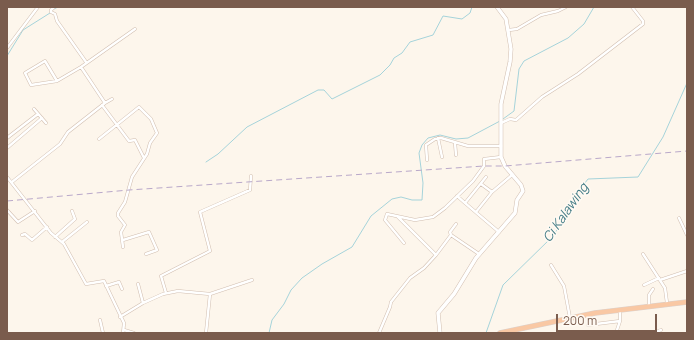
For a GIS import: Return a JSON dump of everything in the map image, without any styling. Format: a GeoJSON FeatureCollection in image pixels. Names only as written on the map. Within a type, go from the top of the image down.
{"type":"FeatureCollection","features":[{"type":"Feature","properties":{"kind":"highway"},"geometry":{"type":"LineString","coordinates":[[501,333],[570,318],[667,303],[687,302]]}},
{"type":"Feature","properties":{"kind":"street"},"geometry":{"type":"LineString","coordinates":[[7,48],[38,7]]}},
{"type":"Feature","properties":{"kind":"street"},"geometry":{"type":"LineString","coordinates":[[54,7],[51,12],[55,14],[57,21],[86,62]]}},
{"type":"Feature","properties":{"kind":"street"},"geometry":{"type":"LineString","coordinates":[[440,333],[438,313],[454,294],[479,254],[516,211],[517,200],[523,191],[521,185],[505,166],[501,156],[501,104],[510,58],[509,30],[504,15],[498,7]]}},
{"type":"Feature","properties":{"kind":"street"},"geometry":{"type":"LineString","coordinates":[[509,30],[517,29],[541,15],[558,11],[566,7]]}},
{"type":"Feature","properties":{"kind":"street"},"geometry":{"type":"LineString","coordinates":[[501,123],[510,119],[516,120],[542,97],[578,74],[643,24],[643,21],[632,7]]}},
{"type":"Feature","properties":{"kind":"street"},"geometry":{"type":"LineString","coordinates":[[57,81],[45,61],[25,72],[30,85],[57,81],[81,67],[86,62],[135,29]]}},
{"type":"Feature","properties":{"kind":"street"},"geometry":{"type":"LineString","coordinates":[[81,67],[129,141],[135,140],[144,158]]}},
{"type":"Feature","properties":{"kind":"street"},"geometry":{"type":"LineString","coordinates":[[12,182],[60,144],[68,132],[112,99]]}},
{"type":"Feature","properties":{"kind":"street"},"geometry":{"type":"LineString","coordinates":[[99,139],[117,123],[139,107],[151,119],[157,134],[150,143],[144,158],[132,177],[125,202],[117,214],[125,226],[121,230],[123,248]]}},
{"type":"Feature","properties":{"kind":"street"},"geometry":{"type":"LineString","coordinates":[[34,109],[46,123]]}},
{"type":"Feature","properties":{"kind":"street"},"geometry":{"type":"LineString","coordinates":[[7,138],[38,114]]}},
{"type":"Feature","properties":{"kind":"street"},"geometry":{"type":"LineString","coordinates":[[7,148],[42,118]]}},
{"type":"Feature","properties":{"kind":"street"},"geometry":{"type":"LineString","coordinates":[[428,160],[426,145],[432,140],[438,138],[472,146],[501,146]]}},
{"type":"Feature","properties":{"kind":"street"},"geometry":{"type":"LineString","coordinates":[[438,138],[442,157]]}},
{"type":"Feature","properties":{"kind":"street"},"geometry":{"type":"LineString","coordinates":[[455,143],[456,155]]}},
{"type":"Feature","properties":{"kind":"street"},"geometry":{"type":"LineString","coordinates":[[404,243],[384,218],[388,214],[410,220],[427,219],[441,211],[470,184],[484,166],[484,159],[501,156]]}},
{"type":"Feature","properties":{"kind":"street"},"geometry":{"type":"LineString","coordinates":[[476,212],[492,192],[512,175]]}},
{"type":"Feature","properties":{"kind":"street"},"geometry":{"type":"LineString","coordinates":[[166,293],[161,276],[210,251],[200,212],[250,190],[251,176]]}},
{"type":"Feature","properties":{"kind":"street"},"geometry":{"type":"LineString","coordinates":[[7,177],[55,237],[62,242],[86,284],[102,281],[106,286],[124,325],[123,332],[134,333]]}},
{"type":"Feature","properties":{"kind":"street"},"geometry":{"type":"LineString","coordinates":[[465,203],[486,178]]}},
{"type":"Feature","properties":{"kind":"street"},"geometry":{"type":"LineString","coordinates":[[481,184],[492,192]]}},
{"type":"Feature","properties":{"kind":"street"},"geometry":{"type":"LineString","coordinates":[[457,196],[499,232]]}},
{"type":"Feature","properties":{"kind":"street"},"geometry":{"type":"LineString","coordinates":[[7,210],[18,222],[35,211]]}},
{"type":"Feature","properties":{"kind":"street"},"geometry":{"type":"LineString","coordinates":[[55,237],[75,219],[72,211]]}},
{"type":"Feature","properties":{"kind":"street"},"geometry":{"type":"LineString","coordinates":[[397,216],[436,255]]}},
{"type":"Feature","properties":{"kind":"street"},"geometry":{"type":"LineString","coordinates":[[679,218],[687,235]]}},
{"type":"Feature","properties":{"kind":"street"},"geometry":{"type":"LineString","coordinates":[[62,242],[87,222]]}},
{"type":"Feature","properties":{"kind":"street"},"geometry":{"type":"LineString","coordinates":[[379,333],[390,307],[390,302],[410,278],[424,268],[436,255],[451,235],[450,232],[456,224]]}},
{"type":"Feature","properties":{"kind":"street"},"geometry":{"type":"LineString","coordinates":[[22,235],[25,234],[32,240],[47,226]]}},
{"type":"Feature","properties":{"kind":"street"},"geometry":{"type":"LineString","coordinates":[[123,240],[149,232],[157,250],[146,254]]}},
{"type":"Feature","properties":{"kind":"street"},"geometry":{"type":"LineString","coordinates":[[451,235],[479,254]]}},
{"type":"Feature","properties":{"kind":"street"},"geometry":{"type":"LineString","coordinates":[[643,254],[666,290],[667,303]]}},
{"type":"Feature","properties":{"kind":"street"},"geometry":{"type":"LineString","coordinates":[[551,265],[564,286],[570,318]]}},
{"type":"Feature","properties":{"kind":"street"},"geometry":{"type":"LineString","coordinates":[[644,285],[687,271]]}},
{"type":"Feature","properties":{"kind":"street"},"geometry":{"type":"LineString","coordinates":[[120,317],[143,303],[166,293],[186,291],[210,294],[252,280]]}},
{"type":"Feature","properties":{"kind":"street"},"geometry":{"type":"LineString","coordinates":[[106,286],[119,282],[122,289]]}},
{"type":"Feature","properties":{"kind":"street"},"geometry":{"type":"LineString","coordinates":[[138,284],[143,303]]}},
{"type":"Feature","properties":{"kind":"street"},"geometry":{"type":"LineString","coordinates":[[649,306],[650,295],[653,289]]}},
{"type":"Feature","properties":{"kind":"street"},"geometry":{"type":"LineString","coordinates":[[206,333],[210,294]]}},
{"type":"Feature","properties":{"kind":"street"},"geometry":{"type":"LineString","coordinates":[[616,333],[620,321],[620,310]]}},
{"type":"Feature","properties":{"kind":"street"},"geometry":{"type":"LineString","coordinates":[[100,320],[103,333]]}},
{"type":"Feature","properties":{"kind":"street"},"geometry":{"type":"LineString","coordinates":[[588,325],[620,321]]}},
{"type":"Feature","properties":{"kind":"street"},"geometry":{"type":"LineString","coordinates":[[654,333],[661,330]]}},
{"type":"Feature","properties":{"kind":"waterway"},"geometry":{"type":"LineString","coordinates":[[54,9],[58,7]]}},
{"type":"Feature","properties":{"kind":"waterway"},"geometry":{"type":"LineString","coordinates":[[206,162],[218,154],[247,127],[318,90],[324,90],[332,99],[380,75],[390,65],[394,58],[402,53],[410,42],[433,35],[443,16],[462,19],[470,13],[472,7]]}},
{"type":"Feature","properties":{"kind":"waterway"},"geometry":{"type":"LineString","coordinates":[[503,119],[514,111],[519,69],[524,61],[568,38],[584,24],[594,7]]}},
{"type":"Feature","properties":{"kind":"waterway"},"geometry":{"type":"LineString","coordinates":[[7,56],[23,30],[50,13]]}},
{"type":"Feature","properties":{"kind":"waterway","name":"Ci Kalawing"},"geometry":{"type":"LineString","coordinates":[[486,333],[503,285],[551,238],[562,223],[577,193],[588,179],[638,177],[663,137],[687,83]]}},
{"type":"Feature","properties":{"kind":"waterway"},"geometry":{"type":"LineString","coordinates":[[269,333],[272,320],[284,304],[291,290],[302,278],[322,264],[352,247],[371,216],[392,199],[401,197],[412,200],[422,200],[423,183],[419,153],[422,145],[428,138],[440,135],[456,139],[468,138],[500,121]]}},
{"type":"Feature","properties":{"kind":"railway"},"geometry":{"type":"LineString","coordinates":[[7,201],[129,190],[484,166],[505,166],[687,151]]}}]}
